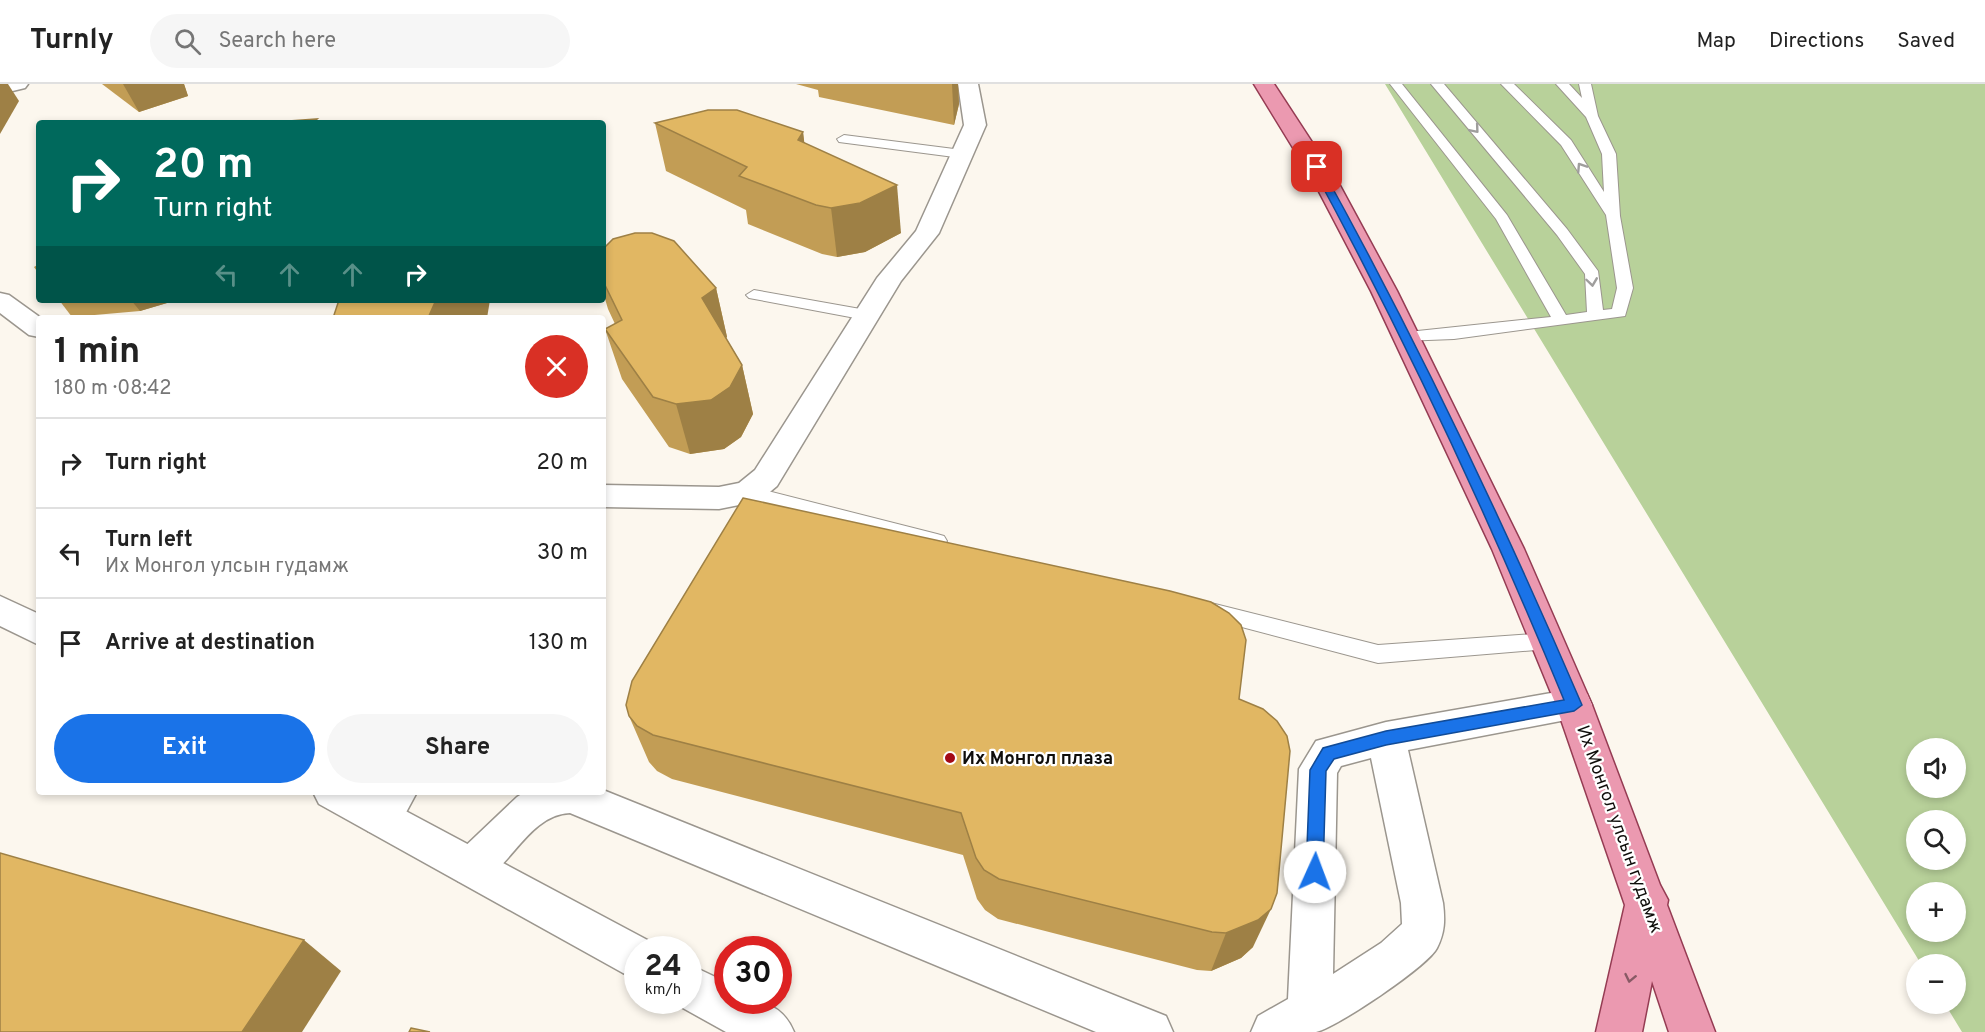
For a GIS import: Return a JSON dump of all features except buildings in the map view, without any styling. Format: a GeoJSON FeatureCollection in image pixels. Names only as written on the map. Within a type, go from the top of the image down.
{"type":"FeatureCollection","features":[{"type":"Feature","properties":{"kind":"main road","name":"Их Монгол улсын гудамж"},"geometry":{"type":"LineString","coordinates":[[1264,84],[1326,183],[1408,337],[1508,549],[1574,705],[1647,900],[1692,1032]]}},
{"type":"Feature","properties":{"kind":"main road"},"geometry":{"type":"LineString","coordinates":[[1619,1032],[1647,900]]}},
{"type":"Feature","properties":{"kind":"street"},"geometry":{"type":"LineString","coordinates":[[0,88],[18,84]]}},
{"type":"Feature","properties":{"kind":"street"},"geometry":{"type":"LineString","coordinates":[[606,496],[719,498],[748,493],[766,478],[890,278],[927,233],[975,125],[968,84]]}},
{"type":"Feature","properties":{"kind":"street"},"geometry":{"type":"LineString","coordinates":[[0,301],[36,326]]}},
{"type":"Feature","properties":{"kind":"street"},"geometry":{"type":"LineString","coordinates":[[0,609],[36,629]]}},
{"type":"Feature","properties":{"kind":"street"},"geometry":{"type":"LineString","coordinates":[[1310,1010],[1318,770],[1329,753],[1386,738],[1574,705]]}},
{"type":"Feature","properties":{"kind":"street"},"geometry":{"type":"LineString","coordinates":[[1274,1032],[1382,969],[1420,936],[1424,925],[1386,738]]}},
{"type":"Feature","properties":{"kind":"street"},"geometry":{"type":"LineString","coordinates":[[346,795],[389,805],[473,867],[624,950]]}},
{"type":"Feature","properties":{"kind":"street"},"geometry":{"type":"LineString","coordinates":[[473,867],[534,806],[558,795]]}},
{"type":"Feature","properties":{"kind":"street"},"geometry":{"type":"LineString","coordinates":[[571,795],[1150,1032]]}},
{"type":"Feature","properties":{"kind":"street"},"geometry":{"type":"LineString","coordinates":[[702,994],[771,1032]]}},
{"type":"Feature","properties":{"kind":"lane"},"geometry":{"type":"LineString","coordinates":[[1396,84],[1502,218],[1560,319]]}},
{"type":"Feature","properties":{"kind":"lane"},"geometry":{"type":"LineString","coordinates":[[1437,84],[1562,232],[1593,274],[1595,315]]}},
{"type":"Feature","properties":{"kind":"lane"},"geometry":{"type":"LineString","coordinates":[[1507,84],[1566,143],[1613,216]]}},
{"type":"Feature","properties":{"kind":"lane"},"geometry":{"type":"LineString","coordinates":[[1562,84],[1592,117]]}},
{"type":"Feature","properties":{"kind":"lane"},"geometry":{"type":"LineString","coordinates":[[1408,337],[1454,334],[1620,313],[1625,288],[1613,216],[1609,154],[1592,117],[1585,84]]}},
{"type":"Feature","properties":{"kind":"lane"},"geometry":{"type":"LineString","coordinates":[[844,139],[962,154]]}},
{"type":"Feature","properties":{"kind":"lane"},"geometry":{"type":"LineString","coordinates":[[754,295],[866,315]]}},
{"type":"Feature","properties":{"kind":"lane"},"geometry":{"type":"LineString","coordinates":[[748,493],[954,546]]}},
{"type":"Feature","properties":{"kind":"lane"},"geometry":{"type":"LineString","coordinates":[[1183,604],[1378,654],[1548,641]]}},
{"type":"Feature","properties":{"kind":"green space"},"geometry":{"type":"Polygon","coordinates":[[[1385,84],[1985,84],[1985,1032],[1962,1032],[1951,1014],[1966,1014],[1966,954],[1915,954],[1908,942],[1966,942],[1966,882],[1906,882],[1906,939],[1385,84]]]}},
{"type":"Feature","properties":{"kind":"place","name":"Их Монгол плаза"},"geometry":{"type":"Point","coordinates":[950,758]}},
{"type":"Feature","properties":{"kind":"route"},"geometry":{"type":"LineString","coordinates":[[1315,872],[1318,770],[1322,760],[1329,753],[1386,738],[1574,705],[1508,549],[1457,438],[1408,337],[1317,167]]}}]}
